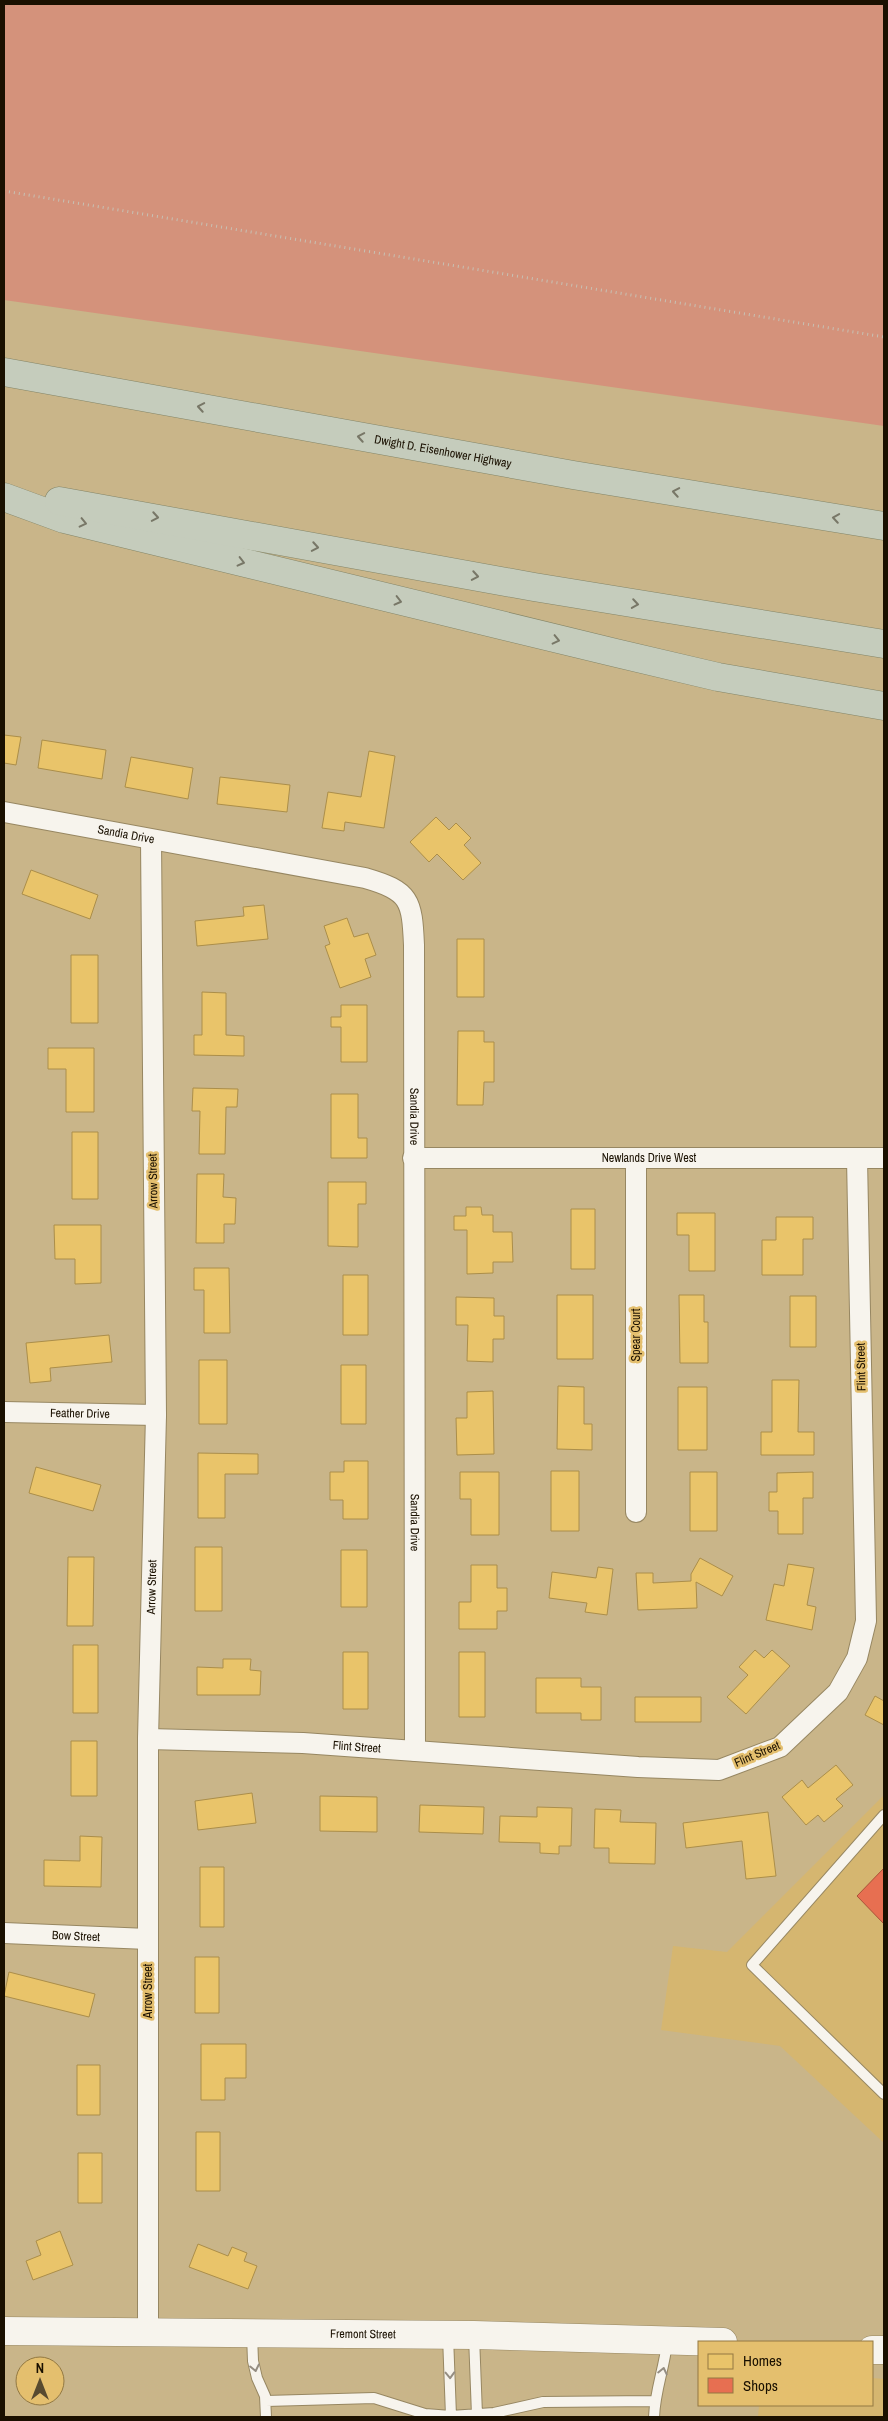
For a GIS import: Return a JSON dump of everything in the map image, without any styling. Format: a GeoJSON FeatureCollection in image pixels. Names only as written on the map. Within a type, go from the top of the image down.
{"type":"FeatureCollection","features":[{"type":"Feature","properties":{"kind":"highway","name":"Dwight D. Eisenhower Highway"},"geometry":{"type":"LineString","coordinates":[[4,372],[572,475],[884,526]]}},
{"type":"Feature","properties":{"kind":"highway"},"geometry":{"type":"LineString","coordinates":[[4,491],[145,515],[534,587],[884,644]]}},
{"type":"Feature","properties":{"kind":"highway"},"geometry":{"type":"LineString","coordinates":[[4,496],[64,519],[476,621],[718,677],[884,706]]}},
{"type":"Feature","properties":{"kind":"street","name":"Sandia Drive"},"geometry":{"type":"LineString","coordinates":[[4,812],[365,878],[396,889],[406,898],[411,911],[414,945],[415,1751]]}},
{"type":"Feature","properties":{"kind":"street","name":"Arrow Street"},"geometry":{"type":"LineString","coordinates":[[148,2333],[148,1738],[156,1415],[151,840]]}},
{"type":"Feature","properties":{"kind":"street","name":"Newlands Drive West"},"geometry":{"type":"LineString","coordinates":[[413,1158],[884,1158]]}},
{"type":"Feature","properties":{"kind":"street","name":"Flint Street"},"geometry":{"type":"LineString","coordinates":[[148,1738],[303,1743],[638,1767],[719,1770],[780,1747],[838,1692],[857,1658],[866,1621],[857,1158]]}},
{"type":"Feature","properties":{"kind":"street","name":"Spear Court"},"geometry":{"type":"LineString","coordinates":[[636,1159],[636,1512]]}},
{"type":"Feature","properties":{"kind":"street","name":"Feather Drive"},"geometry":{"type":"LineString","coordinates":[[4,1412],[156,1415]]}},
{"type":"Feature","properties":{"kind":"street","name":"Bow Street"},"geometry":{"type":"LineString","coordinates":[[4,1933],[148,1939]]}},
{"type":"Feature","properties":{"kind":"street","name":"Fremont Street"},"geometry":{"type":"LineString","coordinates":[[4,2331],[461,2335],[704,2341]]}},
{"type":"Feature","properties":{"kind":"lane"},"geometry":{"type":"LineString","coordinates":[[884,1815],[752,1965],[884,2094]]}},
{"type":"Feature","properties":{"kind":"lane"},"geometry":{"type":"LineString","coordinates":[[252,2334],[255,2369],[266,2401],[266,2417]]}},
{"type":"Feature","properties":{"kind":"lane"},"geometry":{"type":"LineString","coordinates":[[461,2335],[476,2415]]}},
{"type":"Feature","properties":{"kind":"lane"},"geometry":{"type":"LineString","coordinates":[[451,2416],[461,2335]]}},
{"type":"Feature","properties":{"kind":"lane"},"geometry":{"type":"LineString","coordinates":[[654,2417],[656,2390],[664,2369],[667,2339]]}},
{"type":"Feature","properties":{"kind":"lane"},"geometry":{"type":"LineString","coordinates":[[266,2401],[374,2398],[425,2414],[451,2416],[505,2411],[543,2402],[655,2401]]}},
{"type":"Feature","properties":{"kind":"path"},"geometry":{"type":"LineString","coordinates":[[4,191],[884,337]]}},
{"type":"Feature","properties":{"kind":"shaded area"},"geometry":{"type":"Polygon","coordinates":[[[4,4],[884,4],[884,426],[4,300],[4,4]]]}},
{"type":"Feature","properties":{"kind":"shaded area"},"geometry":{"type":"Polygon","coordinates":[[[884,1795],[884,2143],[780,2046],[661,2030],[673,1946],[727,1952],[884,1795]]]}},
{"type":"Feature","properties":{"kind":"shaded area"},"geometry":{"type":"Polygon","coordinates":[[[873,2378],[884,2379],[884,2417],[758,2417],[759,2406],[873,2406],[873,2378]]]}},
{"type":"Feature","properties":{"kind":"building: Homes"},"geometry":{"type":"Polygon","coordinates":[[[4,735],[21,737],[16,765],[4,763],[4,735]]]}},
{"type":"Feature","properties":{"kind":"building: Homes"},"geometry":{"type":"Polygon","coordinates":[[[42,740],[106,750],[102,779],[38,768],[42,740]]]}},
{"type":"Feature","properties":{"kind":"building: Homes"},"geometry":{"type":"Polygon","coordinates":[[[369,751],[395,756],[384,828],[345,822],[344,831],[322,828],[328,792],[361,797],[369,751]]]}},
{"type":"Feature","properties":{"kind":"building: Homes"},"geometry":{"type":"Polygon","coordinates":[[[131,757],[193,768],[188,799],[125,787],[131,757]]]}},
{"type":"Feature","properties":{"kind":"building: Homes"},"geometry":{"type":"Polygon","coordinates":[[[220,777],[290,785],[287,812],[217,804],[220,777]]]}},
{"type":"Feature","properties":{"kind":"building: Homes"},"geometry":{"type":"Polygon","coordinates":[[[436,817],[449,830],[456,823],[471,838],[464,845],[481,863],[463,880],[437,854],[429,862],[410,842],[436,817]]]}},
{"type":"Feature","properties":{"kind":"building: Homes"},"geometry":{"type":"Polygon","coordinates":[[[31,870],[98,895],[90,919],[22,894],[31,870]]]}},
{"type":"Feature","properties":{"kind":"building: Homes"},"geometry":{"type":"Polygon","coordinates":[[[264,905],[268,939],[197,946],[195,921],[244,916],[243,907],[264,905]]]}},
{"type":"Feature","properties":{"kind":"building: Homes"},"geometry":{"type":"Polygon","coordinates":[[[347,918],[354,937],[368,933],[376,955],[365,959],[371,977],[340,988],[325,946],[330,944],[324,926],[347,918]]]}},
{"type":"Feature","properties":{"kind":"building: Homes"},"geometry":{"type":"Polygon","coordinates":[[[457,939],[484,939],[484,997],[457,997],[457,939]]]}},
{"type":"Feature","properties":{"kind":"building: Homes"},"geometry":{"type":"Polygon","coordinates":[[[71,955],[98,955],[98,1023],[71,1023],[71,955]]]}},
{"type":"Feature","properties":{"kind":"building: Homes"},"geometry":{"type":"Polygon","coordinates":[[[202,992],[226,993],[226,1035],[244,1036],[244,1056],[194,1055],[194,1035],[202,1035],[202,992]]]}},
{"type":"Feature","properties":{"kind":"building: Homes"},"geometry":{"type":"Polygon","coordinates":[[[341,1005],[367,1005],[367,1062],[341,1062],[341,1027],[331,1027],[331,1017],[341,1017],[341,1005]]]}},
{"type":"Feature","properties":{"kind":"building: Homes"},"geometry":{"type":"Polygon","coordinates":[[[458,1031],[484,1031],[484,1042],[494,1042],[494,1082],[484,1082],[483,1105],[457,1105],[458,1031]]]}},
{"type":"Feature","properties":{"kind":"building: Homes"},"geometry":{"type":"Polygon","coordinates":[[[48,1048],[94,1048],[94,1112],[66,1112],[66,1069],[48,1069],[48,1048]]]}},
{"type":"Feature","properties":{"kind":"building: Homes"},"geometry":{"type":"Polygon","coordinates":[[[193,1088],[238,1089],[237,1107],[226,1107],[225,1154],[199,1154],[200,1111],[192,1111],[193,1088]]]}},
{"type":"Feature","properties":{"kind":"building: Homes"},"geometry":{"type":"Polygon","coordinates":[[[331,1094],[358,1094],[358,1138],[367,1138],[367,1158],[331,1158],[331,1094]]]}},
{"type":"Feature","properties":{"kind":"building: Homes"},"geometry":{"type":"Polygon","coordinates":[[[72,1132],[98,1132],[98,1199],[72,1199],[72,1132]]]}},
{"type":"Feature","properties":{"kind":"building: Homes"},"geometry":{"type":"Polygon","coordinates":[[[197,1174],[224,1174],[223,1197],[236,1198],[235,1224],[224,1224],[224,1243],[196,1243],[197,1174]]]}},
{"type":"Feature","properties":{"kind":"building: Homes"},"geometry":{"type":"Polygon","coordinates":[[[328,1182],[366,1182],[366,1204],[358,1204],[358,1247],[328,1246],[328,1182]]]}},
{"type":"Feature","properties":{"kind":"building: Homes"},"geometry":{"type":"Polygon","coordinates":[[[466,1207],[481,1207],[482,1215],[493,1215],[493,1232],[512,1232],[513,1262],[493,1262],[493,1273],[467,1274],[467,1230],[454,1230],[454,1216],[466,1216],[466,1207]]]}},
{"type":"Feature","properties":{"kind":"building: Homes"},"geometry":{"type":"Polygon","coordinates":[[[571,1209],[595,1209],[595,1269],[571,1269],[571,1209]]]}},
{"type":"Feature","properties":{"kind":"building: Homes"},"geometry":{"type":"Polygon","coordinates":[[[677,1213],[715,1213],[715,1271],[689,1271],[689,1235],[677,1235],[677,1213]]]}},
{"type":"Feature","properties":{"kind":"building: Homes"},"geometry":{"type":"Polygon","coordinates":[[[776,1217],[813,1217],[813,1239],[803,1239],[803,1275],[762,1275],[762,1240],[776,1240],[776,1217]]]}},
{"type":"Feature","properties":{"kind":"building: Homes"},"geometry":{"type":"Polygon","coordinates":[[[54,1225],[101,1225],[101,1283],[75,1284],[75,1259],[55,1259],[54,1225]]]}},
{"type":"Feature","properties":{"kind":"building: Homes"},"geometry":{"type":"Polygon","coordinates":[[[194,1268],[229,1268],[230,1333],[204,1333],[204,1290],[194,1290],[194,1268]]]}},
{"type":"Feature","properties":{"kind":"building: Homes"},"geometry":{"type":"Polygon","coordinates":[[[343,1275],[368,1275],[368,1335],[343,1335],[343,1275]]]}},
{"type":"Feature","properties":{"kind":"building: Homes"},"geometry":{"type":"Polygon","coordinates":[[[557,1295],[593,1295],[593,1359],[557,1359],[557,1295]]]}},
{"type":"Feature","properties":{"kind":"building: Homes"},"geometry":{"type":"Polygon","coordinates":[[[679,1295],[704,1295],[704,1322],[708,1322],[708,1363],[680,1363],[679,1295]]]}},
{"type":"Feature","properties":{"kind":"building: Homes"},"geometry":{"type":"Polygon","coordinates":[[[790,1296],[816,1296],[816,1347],[790,1347],[790,1296]]]}},
{"type":"Feature","properties":{"kind":"building: Homes"},"geometry":{"type":"Polygon","coordinates":[[[456,1297],[494,1298],[494,1316],[504,1316],[504,1339],[493,1339],[493,1362],[467,1361],[468,1325],[456,1325],[456,1297]]]}},
{"type":"Feature","properties":{"kind":"building: Homes"},"geometry":{"type":"Polygon","coordinates":[[[109,1335],[112,1362],[50,1368],[51,1381],[30,1383],[26,1343],[109,1335]]]}},
{"type":"Feature","properties":{"kind":"building: Homes"},"geometry":{"type":"Polygon","coordinates":[[[199,1360],[227,1360],[227,1424],[199,1424],[199,1360]]]}},
{"type":"Feature","properties":{"kind":"building: Homes"},"geometry":{"type":"Polygon","coordinates":[[[341,1365],[366,1365],[366,1424],[341,1424],[341,1365]]]}},
{"type":"Feature","properties":{"kind":"building: Homes"},"geometry":{"type":"Polygon","coordinates":[[[772,1380],[799,1380],[798,1432],[814,1432],[814,1455],[761,1455],[761,1432],[772,1432],[772,1380]]]}},
{"type":"Feature","properties":{"kind":"building: Homes"},"geometry":{"type":"Polygon","coordinates":[[[558,1386],[584,1387],[584,1424],[592,1424],[592,1450],[557,1449],[558,1386]]]}},
{"type":"Feature","properties":{"kind":"building: Homes"},"geometry":{"type":"Polygon","coordinates":[[[678,1387],[707,1387],[707,1450],[678,1450],[678,1387]]]}},
{"type":"Feature","properties":{"kind":"building: Homes"},"geometry":{"type":"Polygon","coordinates":[[[493,1391],[494,1454],[457,1455],[456,1418],[467,1418],[467,1392],[493,1391]]]}},
{"type":"Feature","properties":{"kind":"building: Homes"},"geometry":{"type":"Polygon","coordinates":[[[198,1453],[258,1454],[258,1474],[225,1474],[225,1518],[198,1518],[198,1453]]]}},
{"type":"Feature","properties":{"kind":"building: Homes"},"geometry":{"type":"Polygon","coordinates":[[[344,1461],[368,1461],[368,1519],[343,1519],[343,1500],[330,1500],[330,1472],[344,1472],[344,1461]]]}},
{"type":"Feature","properties":{"kind":"building: Homes"},"geometry":{"type":"Polygon","coordinates":[[[36,1467],[101,1485],[93,1511],[29,1493],[36,1467]]]}},
{"type":"Feature","properties":{"kind":"building: Homes"},"geometry":{"type":"Polygon","coordinates":[[[551,1471],[579,1471],[579,1531],[551,1531],[551,1471]]]}},
{"type":"Feature","properties":{"kind":"building: Homes"},"geometry":{"type":"Polygon","coordinates":[[[460,1472],[499,1472],[499,1535],[471,1535],[471,1499],[460,1499],[460,1472]]]}},
{"type":"Feature","properties":{"kind":"building: Homes"},"geometry":{"type":"Polygon","coordinates":[[[690,1472],[717,1472],[717,1531],[690,1531],[690,1472]]]}},
{"type":"Feature","properties":{"kind":"building: Homes"},"geometry":{"type":"Polygon","coordinates":[[[813,1472],[813,1498],[803,1498],[803,1534],[778,1534],[778,1511],[769,1511],[769,1492],[777,1492],[777,1473],[813,1472]]]}},
{"type":"Feature","properties":{"kind":"building: Homes"},"geometry":{"type":"Polygon","coordinates":[[[195,1547],[222,1547],[222,1611],[195,1611],[195,1547]]]}},
{"type":"Feature","properties":{"kind":"building: Homes"},"geometry":{"type":"Polygon","coordinates":[[[341,1550],[367,1550],[367,1607],[341,1607],[341,1550]]]}},
{"type":"Feature","properties":{"kind":"building: Homes"},"geometry":{"type":"Polygon","coordinates":[[[68,1557],[94,1557],[93,1626],[67,1626],[68,1557]]]}},
{"type":"Feature","properties":{"kind":"building: Homes"},"geometry":{"type":"Polygon","coordinates":[[[700,1558],[733,1576],[722,1596],[696,1582],[697,1608],[638,1610],[636,1573],[653,1573],[653,1583],[691,1581],[691,1574],[700,1558]]]}},
{"type":"Feature","properties":{"kind":"building: Homes"},"geometry":{"type":"Polygon","coordinates":[[[788,1564],[814,1568],[807,1605],[816,1607],[812,1630],[766,1620],[774,1584],[784,1586],[788,1564]]]}},
{"type":"Feature","properties":{"kind":"building: Homes"},"geometry":{"type":"Polygon","coordinates":[[[471,1565],[497,1565],[497,1588],[507,1588],[507,1611],[497,1611],[497,1629],[459,1629],[459,1602],[471,1602],[471,1565]]]}},
{"type":"Feature","properties":{"kind":"building: Homes"},"geometry":{"type":"Polygon","coordinates":[[[598,1567],[613,1569],[607,1615],[585,1612],[587,1603],[549,1598],[552,1572],[596,1578],[598,1567]]]}},
{"type":"Feature","properties":{"kind":"building: Homes"},"geometry":{"type":"Polygon","coordinates":[[[73,1645],[98,1645],[98,1713],[73,1713],[73,1645]]]}},
{"type":"Feature","properties":{"kind":"building: Homes"},"geometry":{"type":"Polygon","coordinates":[[[755,1650],[764,1658],[772,1650],[790,1666],[746,1714],[727,1697],[748,1675],[739,1667],[755,1650]]]}},
{"type":"Feature","properties":{"kind":"building: Homes"},"geometry":{"type":"Polygon","coordinates":[[[343,1652],[368,1652],[368,1709],[343,1709],[343,1652]]]}},
{"type":"Feature","properties":{"kind":"building: Homes"},"geometry":{"type":"Polygon","coordinates":[[[459,1652],[485,1652],[485,1717],[459,1717],[459,1652]]]}},
{"type":"Feature","properties":{"kind":"building: Homes"},"geometry":{"type":"Polygon","coordinates":[[[223,1659],[251,1659],[250,1670],[261,1671],[260,1695],[197,1695],[197,1667],[223,1668],[223,1659]]]}},
{"type":"Feature","properties":{"kind":"building: Homes"},"geometry":{"type":"Polygon","coordinates":[[[536,1678],[581,1678],[581,1687],[601,1687],[601,1720],[581,1720],[581,1713],[536,1713],[536,1678]]]}},
{"type":"Feature","properties":{"kind":"building: Homes"},"geometry":{"type":"Polygon","coordinates":[[[875,1696],[884,1701],[884,1725],[865,1715],[875,1696]]]}},
{"type":"Feature","properties":{"kind":"building: Homes"},"geometry":{"type":"Polygon","coordinates":[[[635,1697],[701,1697],[701,1722],[635,1722],[635,1697]]]}},
{"type":"Feature","properties":{"kind":"building: Homes"},"geometry":{"type":"Polygon","coordinates":[[[71,1741],[97,1741],[97,1796],[71,1796],[71,1741]]]}},
{"type":"Feature","properties":{"kind":"building: Homes"},"geometry":{"type":"Polygon","coordinates":[[[836,1765],[853,1785],[836,1799],[843,1806],[824,1822],[818,1815],[806,1825],[782,1797],[802,1780],[808,1788],[836,1765]]]}},
{"type":"Feature","properties":{"kind":"building: Homes"},"geometry":{"type":"Polygon","coordinates":[[[252,1793],[256,1823],[198,1830],[195,1801],[252,1793]]]}},
{"type":"Feature","properties":{"kind":"building: Homes"},"geometry":{"type":"Polygon","coordinates":[[[320,1796],[377,1797],[377,1832],[320,1831],[320,1796]]]}},
{"type":"Feature","properties":{"kind":"building: Homes"},"geometry":{"type":"Polygon","coordinates":[[[420,1805],[484,1807],[483,1834],[419,1832],[420,1805]]]}},
{"type":"Feature","properties":{"kind":"building: Homes"},"geometry":{"type":"Polygon","coordinates":[[[537,1807],[572,1808],[571,1846],[559,1846],[559,1854],[540,1853],[540,1843],[499,1842],[500,1816],[537,1817],[537,1807]]]}},
{"type":"Feature","properties":{"kind":"building: Homes"},"geometry":{"type":"Polygon","coordinates":[[[595,1809],[621,1810],[620,1822],[656,1823],[655,1864],[609,1863],[609,1848],[594,1848],[595,1809]]]}},
{"type":"Feature","properties":{"kind":"building: Homes"},"geometry":{"type":"Polygon","coordinates":[[[768,1812],[776,1876],[746,1879],[742,1841],[686,1848],[683,1823],[768,1812]]]}},
{"type":"Feature","properties":{"kind":"building: Homes"},"geometry":{"type":"Polygon","coordinates":[[[80,1836],[102,1837],[101,1887],[44,1886],[44,1860],[80,1861],[80,1836]]]}},
{"type":"Feature","properties":{"kind":"building: Homes"},"geometry":{"type":"Polygon","coordinates":[[[200,1867],[224,1867],[224,1927],[200,1927],[200,1867]]]}},
{"type":"Feature","properties":{"kind":"building: Homes"},"geometry":{"type":"Polygon","coordinates":[[[195,1957],[219,1957],[219,2013],[195,2013],[195,1957]]]}},
{"type":"Feature","properties":{"kind":"building: Homes"},"geometry":{"type":"Polygon","coordinates":[[[9,1972],[95,1994],[89,2017],[4,1996],[9,1972]]]}},
{"type":"Feature","properties":{"kind":"building: Homes"},"geometry":{"type":"Polygon","coordinates":[[[201,2044],[246,2044],[246,2078],[225,2078],[225,2100],[201,2100],[201,2044]]]}},
{"type":"Feature","properties":{"kind":"building: Homes"},"geometry":{"type":"Polygon","coordinates":[[[77,2065],[100,2065],[100,2115],[77,2115],[77,2065]]]}},
{"type":"Feature","properties":{"kind":"building: Homes"},"geometry":{"type":"Polygon","coordinates":[[[196,2132],[220,2132],[220,2191],[196,2191],[196,2132]]]}},
{"type":"Feature","properties":{"kind":"building: Homes"},"geometry":{"type":"Polygon","coordinates":[[[78,2153],[102,2153],[102,2203],[78,2203],[78,2153]]]}},
{"type":"Feature","properties":{"kind":"building: Homes"},"geometry":{"type":"Polygon","coordinates":[[[60,2231],[73,2265],[33,2280],[26,2261],[41,2255],[36,2241],[60,2231]]]}},
{"type":"Feature","properties":{"kind":"building: Homes"},"geometry":{"type":"Polygon","coordinates":[[[198,2244],[228,2256],[232,2247],[247,2253],[244,2261],[257,2266],[248,2289],[189,2267],[198,2244]]]}},
{"type":"Feature","properties":{"kind":"building: Shops"},"geometry":{"type":"Polygon","coordinates":[[[884,1868],[884,1924],[857,1896],[884,1868]]]}}]}
